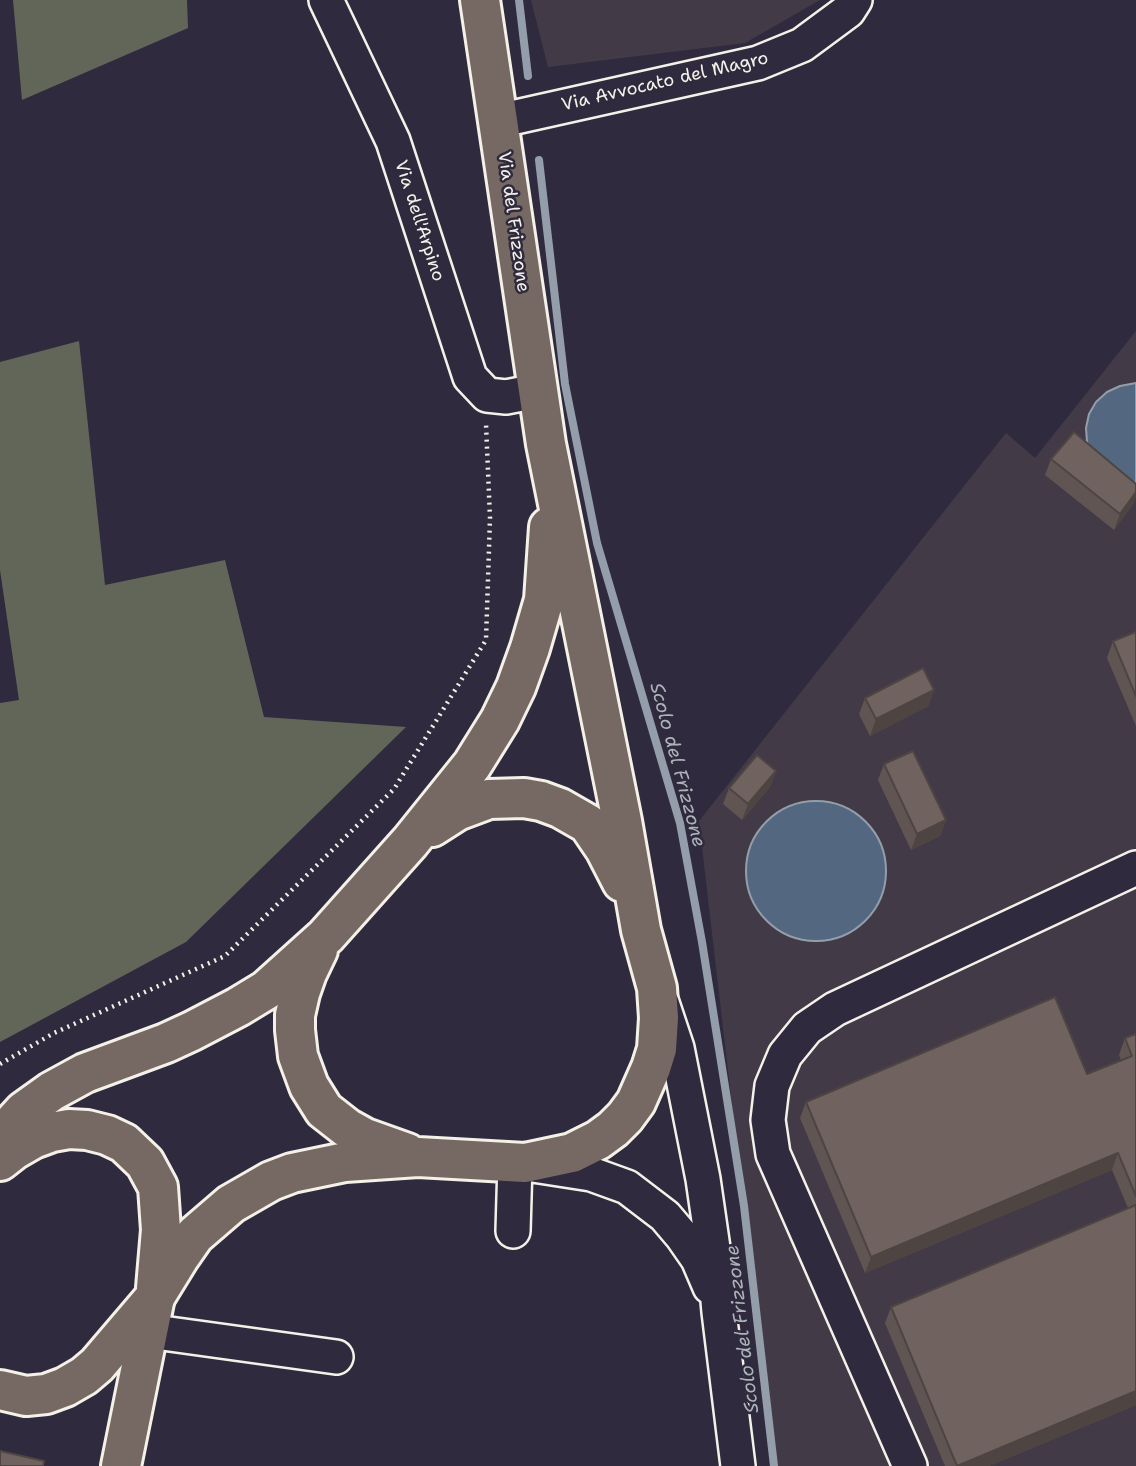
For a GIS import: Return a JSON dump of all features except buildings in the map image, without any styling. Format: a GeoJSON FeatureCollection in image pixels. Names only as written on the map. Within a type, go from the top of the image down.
{"type":"FeatureCollection","features":[{"type":"Feature","properties":{"kind":"main road","name":"Via del Frizzone"},"geometry":{"type":"LineString","coordinates":[[480,0],[546,444]]}},
{"type":"Feature","properties":{"kind":"main road"},"geometry":{"type":"LineString","coordinates":[[0,1137],[24,1111],[52,1091],[116,1060],[175,1039],[239,1007],[266,990],[326,936],[410,842],[472,765],[488,741],[516,687],[544,600],[549,528],[546,444]]}},
{"type":"Feature","properties":{"kind":"main road"},"geometry":{"type":"LineString","coordinates":[[0,1390],[26,1395],[46,1394],[84,1376],[152,1314],[179,1258],[195,1236],[231,1204],[292,1172],[345,1162],[418,1157],[520,1163],[572,1153],[613,1129],[636,1102],[645,1086],[657,1049],[657,988],[642,930],[546,444]]}},
{"type":"Feature","properties":{"kind":"main road"},"geometry":{"type":"LineString","coordinates":[[410,842],[457,811],[489,799],[541,801],[560,808],[588,824],[597,836],[618,872],[642,930]]}},
{"type":"Feature","properties":{"kind":"main road"},"geometry":{"type":"LineString","coordinates":[[326,936],[307,974],[295,1015],[296,1044],[303,1073],[316,1099],[333,1119],[365,1138],[418,1157]]}},
{"type":"Feature","properties":{"kind":"main road"},"geometry":{"type":"LineString","coordinates":[[0,1161],[33,1139],[52,1132],[88,1130],[124,1143],[145,1163],[158,1187],[161,1230],[152,1314],[121,1466]]}},
{"type":"Feature","properties":{"kind":"street","name":"Via dell'Arpino"},"geometry":{"type":"LineString","coordinates":[[327,0],[393,141],[470,377],[487,396]]}},
{"type":"Feature","properties":{"kind":"street","name":"Via Avvocato del Magro"},"geometry":{"type":"LineString","coordinates":[[498,121],[758,63],[803,45],[848,11],[855,0]]}},
{"type":"Feature","properties":{"kind":"street"},"geometry":{"type":"LineString","coordinates":[[487,396],[506,397],[537,391]]}},
{"type":"Feature","properties":{"kind":"street"},"geometry":{"type":"LineString","coordinates":[[910,1466],[773,1154],[768,1120],[772,1086],[785,1055],[807,1028],[835,1009],[1136,868]]}},
{"type":"Feature","properties":{"kind":"street"},"geometry":{"type":"LineString","coordinates":[[657,988],[677,1048],[715,1255],[719,1312],[738,1466]]}},
{"type":"Feature","properties":{"kind":"street"},"geometry":{"type":"LineString","coordinates":[[513,1231],[520,1163],[592,1174],[627,1187],[665,1216],[682,1236],[707,1276],[719,1312]]}},
{"type":"Feature","properties":{"kind":"street"},"geometry":{"type":"LineString","coordinates":[[152,1314],[336,1357]]}},
{"type":"Feature","properties":{"kind":"path"},"geometry":{"type":"LineString","coordinates":[[0,1064],[54,1033],[225,956],[394,789],[486,640],[490,518],[485,410],[487,396]]}},
{"type":"Feature","properties":{"kind":"shaded area"},"geometry":{"type":"Polygon","coordinates":[[[531,0],[820,0],[745,43],[548,67],[531,0]]]}},
{"type":"Feature","properties":{"kind":"shaded area"},"geometry":{"type":"Polygon","coordinates":[[[1136,331],[1136,1466],[774,1466],[699,821],[1006,433],[1035,458],[1136,331]]]}},
{"type":"Feature","properties":{"kind":"green space"},"geometry":{"type":"Polygon","coordinates":[[[13,0],[187,0],[188,28],[22,100],[13,0]]]}},
{"type":"Feature","properties":{"kind":"green space"},"geometry":{"type":"Polygon","coordinates":[[[79,341],[105,585],[225,560],[264,717],[406,727],[186,942],[0,1042],[0,703],[19,700],[0,570],[0,362],[79,341]]]}},
{"type":"Feature","properties":{"kind":"water"},"geometry":{"type":"Polygon","coordinates":[[[1136,383],[1136,483],[1124,482],[1091,456],[1086,428],[1089,414],[1096,402],[1107,392],[1136,383]]]}},
{"type":"Feature","properties":{"kind":"water"},"geometry":{"type":"Polygon","coordinates":[[[816,801],[843,806],[866,821],[881,844],[886,871],[881,898],[866,921],[843,936],[816,941],[789,936],[766,921],[751,898],[746,871],[751,844],[766,821],[789,806],[816,801]]]}},
{"type":"Feature","properties":{"kind":"waterway","name":"Scolo del Frizzone"},"geometry":{"type":"LineString","coordinates":[[519,0],[528,76]]}},
{"type":"Feature","properties":{"kind":"waterway","name":"Scolo del Frizzone"},"geometry":{"type":"LineString","coordinates":[[539,160],[565,384],[597,543],[680,823],[702,942],[744,1206],[774,1466]]}}]}
